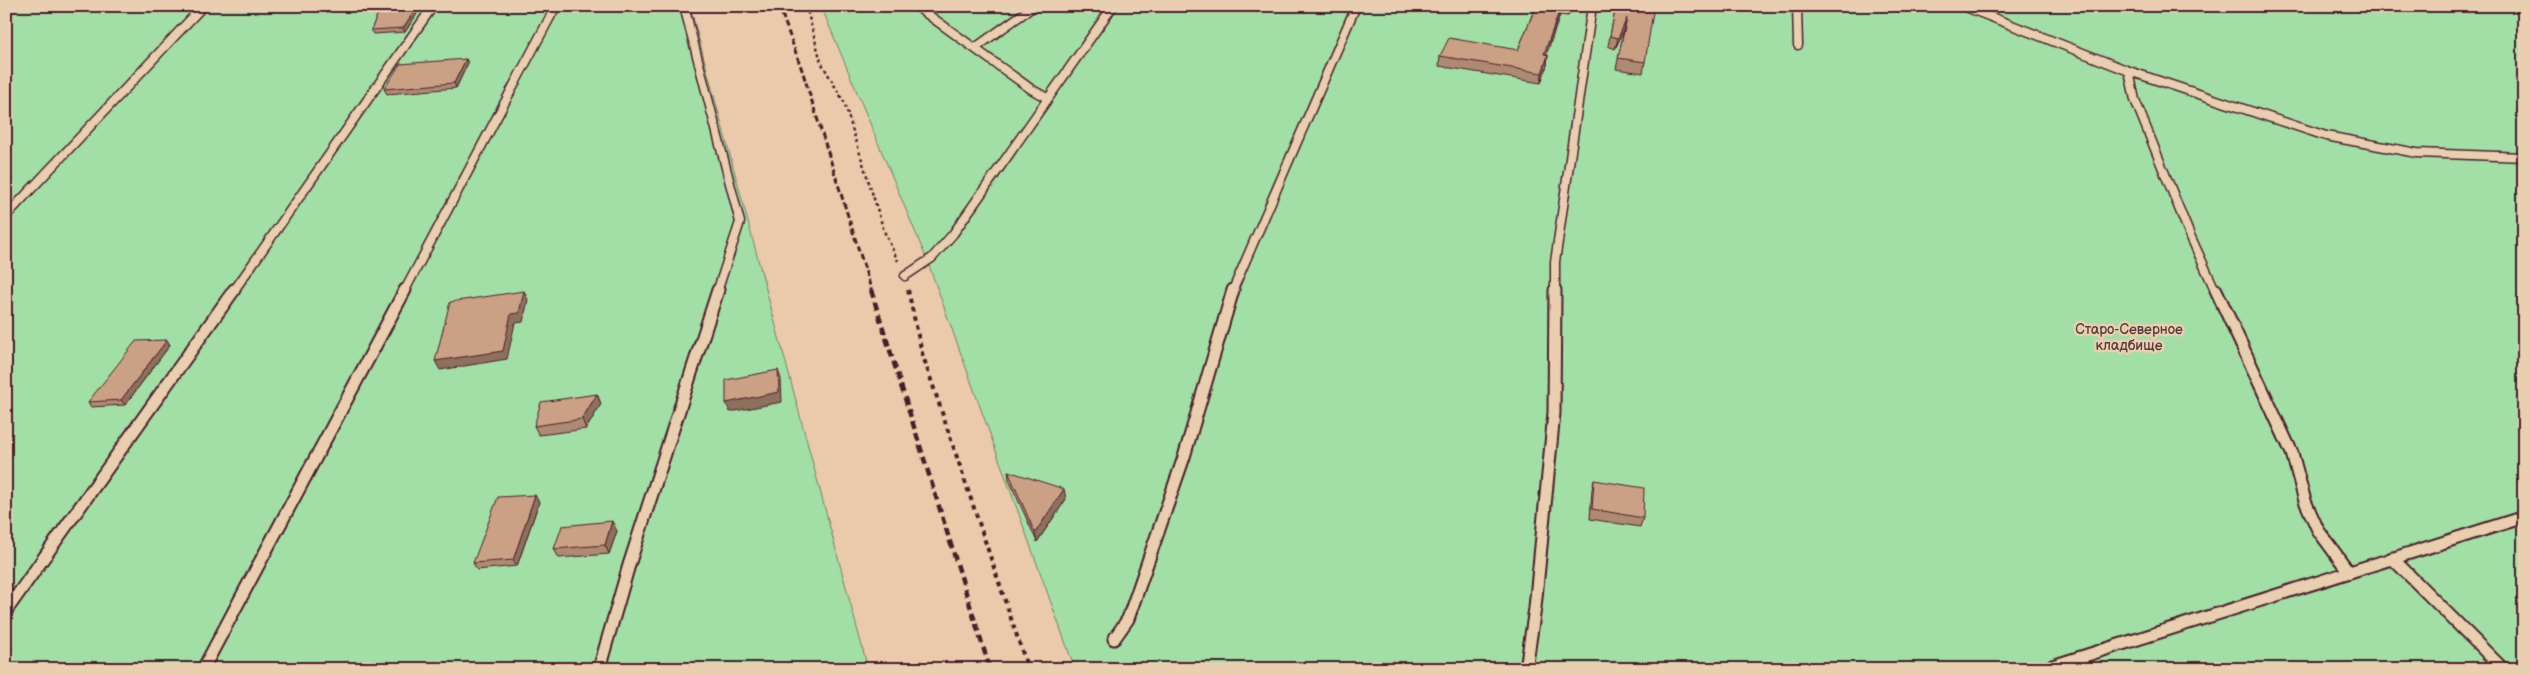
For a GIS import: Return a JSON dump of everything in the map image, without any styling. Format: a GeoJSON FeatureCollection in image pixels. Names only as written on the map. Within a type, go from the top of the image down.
{"type":"FeatureCollection","features":[{"type":"Feature","properties":{"kind":"lane"},"geometry":{"type":"LineString","coordinates":[[6,216],[203,6]]}},
{"type":"Feature","properties":{"kind":"lane"},"geometry":{"type":"LineString","coordinates":[[6,611],[342,139],[433,6]]}},
{"type":"Feature","properties":{"kind":"lane"},"geometry":{"type":"LineString","coordinates":[[203,669],[556,6]]}},
{"type":"Feature","properties":{"kind":"lane"},"geometry":{"type":"LineString","coordinates":[[599,669],[629,565],[740,222],[684,6]]}},
{"type":"Feature","properties":{"kind":"lane"},"geometry":{"type":"LineString","coordinates":[[916,6],[1047,98]]}},
{"type":"Feature","properties":{"kind":"lane"},"geometry":{"type":"LineString","coordinates":[[974,48],[1034,6]]}},
{"type":"Feature","properties":{"kind":"lane"},"geometry":{"type":"LineString","coordinates":[[905,276],[921,268],[937,254],[1113,6]]}},
{"type":"Feature","properties":{"kind":"lane"},"geometry":{"type":"LineString","coordinates":[[1114,639],[1128,619],[1177,475],[1233,290],[1298,144],[1356,6]]}},
{"type":"Feature","properties":{"kind":"lane"},"geometry":{"type":"LineString","coordinates":[[1526,669],[1535,608],[1554,413],[1555,262],[1592,6]]}},
{"type":"Feature","properties":{"kind":"lane"},"geometry":{"type":"LineString","coordinates":[[1798,6],[1798,44]]}},
{"type":"Feature","properties":{"kind":"lane"},"geometry":{"type":"LineString","coordinates":[[1963,6],[2129,71],[2326,136],[2417,153],[2524,157]]}},
{"type":"Feature","properties":{"kind":"lane"},"geometry":{"type":"LineString","coordinates":[[2129,71],[2135,100],[2185,224],[2292,453],[2305,501],[2318,530],[2349,572]]}},
{"type":"Feature","properties":{"kind":"lane"},"geometry":{"type":"LineString","coordinates":[[2043,669],[2524,517]]}},
{"type":"Feature","properties":{"kind":"lane"},"geometry":{"type":"LineString","coordinates":[[2392,558],[2503,669]]}},
{"type":"Feature","properties":{"kind":"path"},"geometry":{"type":"LineString","coordinates":[[806,6],[821,62],[844,102],[884,231],[905,276],[922,353],[1028,669]]}},
{"type":"Feature","properties":{"kind":"green space"},"geometry":{"type":"Polygon","coordinates":[[[6,6],[690,6],[868,669],[6,669],[6,6]]]}},
{"type":"Feature","properties":{"kind":"green space","name":"Старо-Северное кладбище"},"geometry":{"type":"Polygon","coordinates":[[[821,6],[2524,6],[2524,669],[1075,669],[927,260],[821,6]]]}},
{"type":"Feature","properties":{"kind":"building"},"geometry":{"type":"Polygon","coordinates":[[[381,6],[418,6],[403,28],[371,30],[381,6]]]}},
{"type":"Feature","properties":{"kind":"building"},"geometry":{"type":"Polygon","coordinates":[[[1536,6],[1561,6],[1544,54],[1548,55],[1542,73],[1440,56],[1449,38],[1518,50],[1536,6]]]}},
{"type":"Feature","properties":{"kind":"building"},"geometry":{"type":"Polygon","coordinates":[[[1616,6],[1654,6],[1645,62],[1618,58],[1627,18],[1618,38],[1610,36],[1616,6]]]}},
{"type":"Feature","properties":{"kind":"building"},"geometry":{"type":"Polygon","coordinates":[[[466,59],[454,83],[384,89],[400,64],[466,59]]]}},
{"type":"Feature","properties":{"kind":"building"},"geometry":{"type":"Polygon","coordinates":[[[524,291],[519,313],[511,314],[503,351],[435,361],[450,302],[524,291]]]}},
{"type":"Feature","properties":{"kind":"building"},"geometry":{"type":"Polygon","coordinates":[[[167,340],[121,400],[88,402],[136,341],[167,340]]]}},
{"type":"Feature","properties":{"kind":"building"},"geometry":{"type":"Polygon","coordinates":[[[778,370],[779,392],[726,403],[726,380],[778,370]]]}},
{"type":"Feature","properties":{"kind":"building"},"geometry":{"type":"Polygon","coordinates":[[[597,394],[582,419],[534,426],[541,402],[597,394]]]}},
{"type":"Feature","properties":{"kind":"building"},"geometry":{"type":"Polygon","coordinates":[[[1008,471],[1064,489],[1035,533],[1008,471]]]}},
{"type":"Feature","properties":{"kind":"building"},"geometry":{"type":"Polygon","coordinates":[[[1594,480],[1644,488],[1643,518],[1592,509],[1594,480]]]}},
{"type":"Feature","properties":{"kind":"building"},"geometry":{"type":"Polygon","coordinates":[[[535,495],[513,560],[473,563],[498,497],[535,495]]]}},
{"type":"Feature","properties":{"kind":"building"},"geometry":{"type":"Polygon","coordinates":[[[612,521],[605,545],[554,549],[562,526],[612,521]]]}},
{"type":"Feature","properties":{"kind":"railway"},"geometry":{"type":"LineString","coordinates":[[779,6],[802,70],[872,292]]}},
{"type":"Feature","properties":{"kind":"railway"},"geometry":{"type":"LineString","coordinates":[[871,290],[990,669]]}}]}
